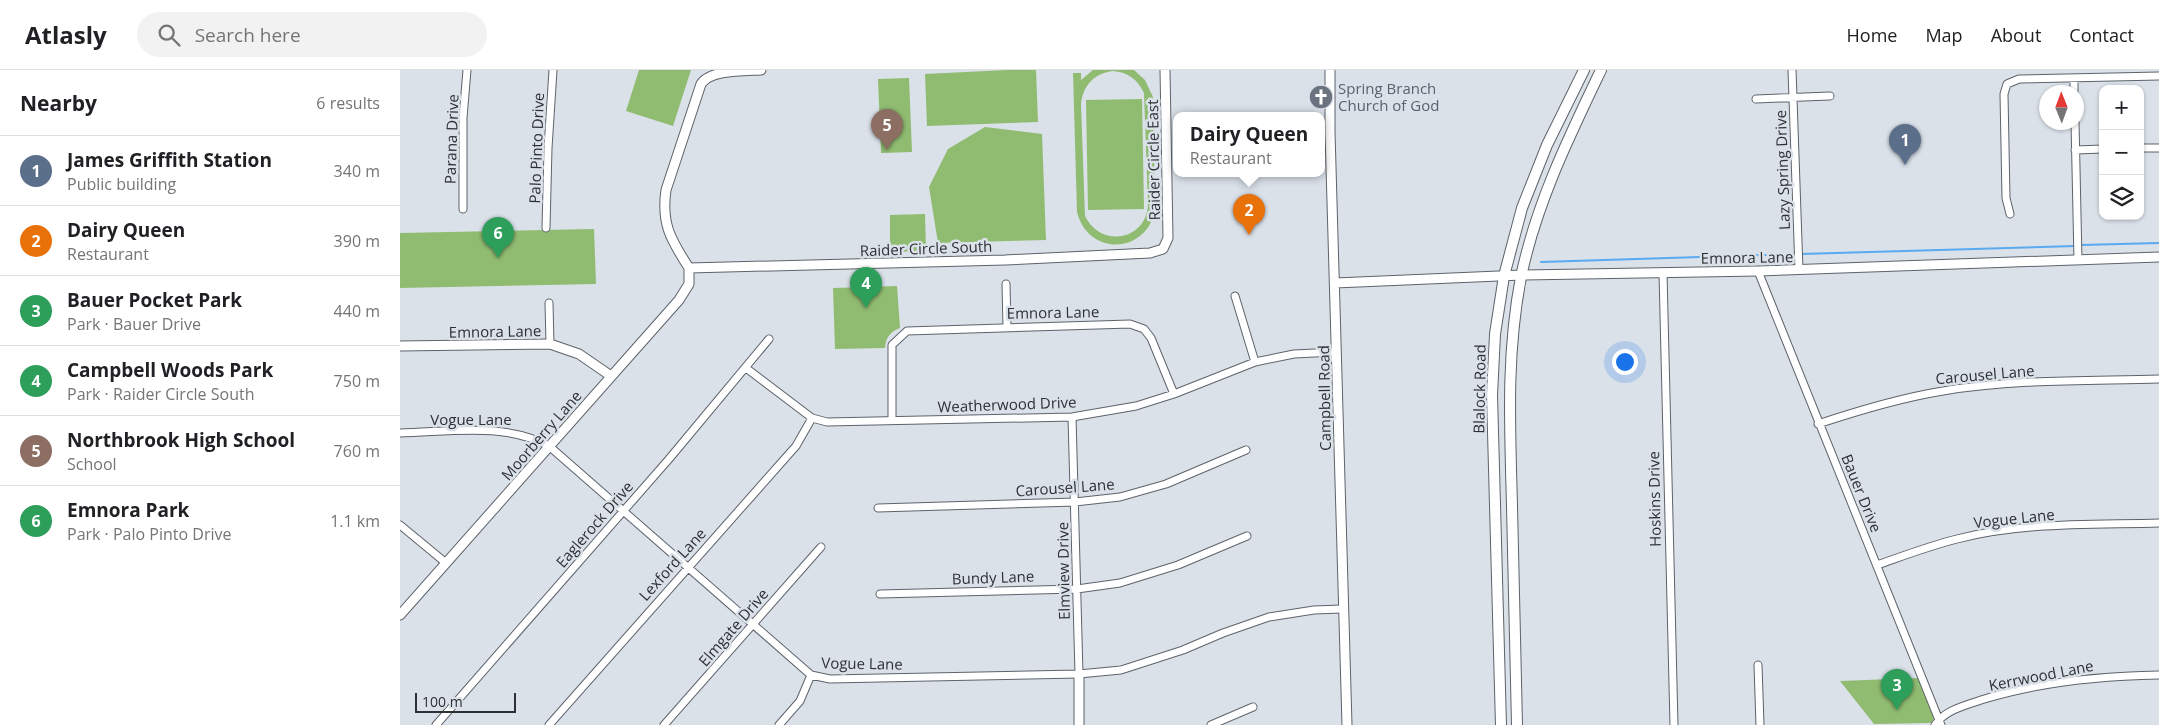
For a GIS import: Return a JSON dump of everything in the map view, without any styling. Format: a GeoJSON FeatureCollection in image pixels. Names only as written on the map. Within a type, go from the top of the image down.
{"type":"FeatureCollection","features":[{"type":"Feature","properties":{"kind":"main road","name":"Blalock Road"},"geometry":{"type":"LineString","coordinates":[[1501,725],[1492,396],[1495,334],[1504,276],[1522,208],[1547,145],[1584,70]]}},
{"type":"Feature","properties":{"kind":"main road","name":"Blalock Road"},"geometry":{"type":"LineString","coordinates":[[1517,725],[1509,395],[1512,332],[1522,275],[1540,211],[1562,150],[1601,70]]}},
{"type":"Feature","properties":{"kind":"main road"},"geometry":{"type":"LineString","coordinates":[[1493,447],[1510,448]]}},
{"type":"Feature","properties":{"kind":"main road"},"geometry":{"type":"LineString","coordinates":[[1496,561],[1513,561]]}},
{"type":"Feature","properties":{"kind":"main road"},"geometry":{"type":"LineString","coordinates":[[1500,682],[1516,683]]}},
{"type":"Feature","properties":{"kind":"street","name":"Parana Drive"},"geometry":{"type":"LineString","coordinates":[[463,209],[463,118],[467,70]]}},
{"type":"Feature","properties":{"kind":"street","name":"Palo Pinto Drive"},"geometry":{"type":"LineString","coordinates":[[546,228],[548,148],[553,70]]}},
{"type":"Feature","properties":{"kind":"street"},"geometry":{"type":"LineString","coordinates":[[689,268],[667,229],[664,207],[677,155],[706,75],[714,71],[761,70]]}},
{"type":"Feature","properties":{"kind":"street","name":"Raider Circle East"},"geometry":{"type":"LineString","coordinates":[[1163,249],[1168,238],[1165,70]]}},
{"type":"Feature","properties":{"kind":"street","name":"Campbell Road"},"geometry":{"type":"LineString","coordinates":[[1330,70],[1342,610],[1347,725]]}},
{"type":"Feature","properties":{"kind":"street","name":"Lazy Spring Drive"},"geometry":{"type":"LineString","coordinates":[[1792,70],[1799,266]]}},
{"type":"Feature","properties":{"kind":"street"},"geometry":{"type":"LineString","coordinates":[[2010,214],[2006,198],[2004,94],[2007,84],[2019,80],[2159,76]]}},
{"type":"Feature","properties":{"kind":"street"},"geometry":{"type":"LineString","coordinates":[[2074,79],[2074,85]]}},
{"type":"Feature","properties":{"kind":"street"},"geometry":{"type":"LineString","coordinates":[[1756,99],[1830,96]]}},
{"type":"Feature","properties":{"kind":"street"},"geometry":{"type":"LineString","coordinates":[[2075,130],[2078,258]]}},
{"type":"Feature","properties":{"kind":"street"},"geometry":{"type":"LineString","coordinates":[[2144,148],[2159,148]]}},
{"type":"Feature","properties":{"kind":"street"},"geometry":{"type":"LineString","coordinates":[[2076,150],[2099,149]]}},
{"type":"Feature","properties":{"kind":"street","name":"Raider Circle South"},"geometry":{"type":"LineString","coordinates":[[689,268],[1014,259],[1150,253],[1163,249]]}},
{"type":"Feature","properties":{"kind":"street","name":"Emnora Lane"},"geometry":{"type":"LineString","coordinates":[[1335,283],[1522,275],[1758,271],[1799,266],[2078,258],[2159,258]]}},
{"type":"Feature","properties":{"kind":"street","name":"Moorberry Lane"},"geometry":{"type":"LineString","coordinates":[[400,616],[687,289],[689,284],[689,268]]}},
{"type":"Feature","properties":{"kind":"street","name":"Bauer Drive"},"geometry":{"type":"LineString","coordinates":[[1758,271],[1818,424],[1877,565],[1938,723]]}},
{"type":"Feature","properties":{"kind":"street","name":"Hoskins Drive"},"geometry":{"type":"LineString","coordinates":[[1663,273],[1674,725]]}},
{"type":"Feature","properties":{"kind":"street"},"geometry":{"type":"LineString","coordinates":[[1006,284],[1007,327]]}},
{"type":"Feature","properties":{"kind":"street"},"geometry":{"type":"LineString","coordinates":[[1235,296],[1255,362]]}},
{"type":"Feature","properties":{"kind":"street"},"geometry":{"type":"LineString","coordinates":[[549,303],[550,344]]}},
{"type":"Feature","properties":{"kind":"street","name":"Emnora Lane"},"geometry":{"type":"LineString","coordinates":[[892,420],[892,345],[907,331],[1130,324],[1144,329],[1151,338],[1174,394]]}},
{"type":"Feature","properties":{"kind":"street","name":"Eaglerock Drive"},"geometry":{"type":"LineString","coordinates":[[436,725],[624,512],[769,339]]}},
{"type":"Feature","properties":{"kind":"street","name":"Emnora Lane"},"geometry":{"type":"LineString","coordinates":[[400,346],[550,344],[579,354],[611,376]]}},
{"type":"Feature","properties":{"kind":"street","name":"Weatherwood Drive"},"geometry":{"type":"LineString","coordinates":[[746,368],[812,418],[836,422],[1072,418],[1136,406],[1174,394],[1255,362],[1294,354],[1336,352]]}},
{"type":"Feature","properties":{"kind":"street","name":"Carousel Lane"},"geometry":{"type":"LineString","coordinates":[[1818,424],[1884,402],[1945,390],[1995,385],[2159,379]]}},
{"type":"Feature","properties":{"kind":"street","name":"Lexford Lane"},"geometry":{"type":"LineString","coordinates":[[549,725],[796,446],[812,418]]}},
{"type":"Feature","properties":{"kind":"street","name":"Elmview Drive"},"geometry":{"type":"LineString","coordinates":[[1072,418],[1079,725]]}},
{"type":"Feature","properties":{"kind":"street","name":"Vogue Lane"},"geometry":{"type":"LineString","coordinates":[[400,433],[504,430],[530,437],[549,446],[811,676],[847,680],[1079,674],[1121,670],[1157,659],[1269,617],[1314,610],[1342,610]]}},
{"type":"Feature","properties":{"kind":"street","name":"Carousel Lane"},"geometry":{"type":"LineString","coordinates":[[878,508],[1075,502],[1120,497],[1166,484],[1246,450]]}},
{"type":"Feature","properties":{"kind":"street","name":"Vogue Lane"},"geometry":{"type":"LineString","coordinates":[[1877,565],[1958,538],[2004,531],[2048,527],[2159,523]]}},
{"type":"Feature","properties":{"kind":"street"},"geometry":{"type":"LineString","coordinates":[[400,525],[446,563]]}},
{"type":"Feature","properties":{"kind":"street","name":"Bundy Lane"},"geometry":{"type":"LineString","coordinates":[[880,594],[1077,589],[1120,583],[1178,566],[1247,536]]}},
{"type":"Feature","properties":{"kind":"street","name":"Elmgate Drive"},"geometry":{"type":"LineString","coordinates":[[664,725],[821,547]]}},
{"type":"Feature","properties":{"kind":"street"},"geometry":{"type":"LineString","coordinates":[[1758,665],[1760,725]]}},
{"type":"Feature","properties":{"kind":"street","name":"Kerrwood Lane"},"geometry":{"type":"LineString","coordinates":[[1938,723],[1945,714],[2010,691],[2073,680],[2159,675]]}},
{"type":"Feature","properties":{"kind":"street"},"geometry":{"type":"LineString","coordinates":[[779,725],[800,700],[811,676]]}},
{"type":"Feature","properties":{"kind":"street"},"geometry":{"type":"LineString","coordinates":[[1211,725],[1253,708]]}},
{"type":"Feature","properties":{"kind":"green space"},"geometry":{"type":"Polygon","coordinates":[[[639,70],[691,70],[673,126],[626,111],[639,70]]]}},
{"type":"Feature","properties":{"kind":"green space"},"geometry":{"type":"Polygon","coordinates":[[[1036,70],[1038,122],[927,126],[925,74],[1036,70]]]}},
{"type":"Feature","properties":{"kind":"green space"},"geometry":{"type":"Polygon","coordinates":[[[1093,70],[1134,70],[1145,80],[1153,97],[1155,211],[1149,225],[1140,236],[1129,242],[1104,243],[1092,237],[1083,226],[1077,212],[1073,73],[1081,73],[1081,80],[1093,70]],[[1113,71],[1095,77],[1087,86],[1082,97],[1085,216],[1092,226],[1101,233],[1121,236],[1131,233],[1139,226],[1145,217],[1148,205],[1144,93],[1139,84],[1132,78],[1123,73],[1113,71]]]}},
{"type":"Feature","properties":{"kind":"green space"},"geometry":{"type":"Polygon","coordinates":[[[909,78],[912,152],[881,153],[878,79],[909,78]]]}},
{"type":"Feature","properties":{"kind":"green space"},"geometry":{"type":"Polygon","coordinates":[[[1142,99],[1144,209],[1088,210],[1086,100],[1142,99]]]}},
{"type":"Feature","properties":{"kind":"green space"},"geometry":{"type":"Polygon","coordinates":[[[985,127],[1042,134],[1046,240],[938,243],[929,187],[948,149],[985,127]]]}},
{"type":"Feature","properties":{"kind":"green space"},"geometry":{"type":"Polygon","coordinates":[[[925,214],[926,251],[890,252],[890,215],[925,214]]]}},
{"type":"Feature","properties":{"kind":"green space"},"geometry":{"type":"Polygon","coordinates":[[[594,229],[596,284],[400,288],[400,233],[594,229]]]}},
{"type":"Feature","properties":{"kind":"green space"},"geometry":{"type":"Polygon","coordinates":[[[897,286],[900,328],[889,335],[885,348],[835,349],[833,288],[897,286]]]}},
{"type":"Feature","properties":{"kind":"green space"},"geometry":{"type":"Polygon","coordinates":[[[1918,678],[1934,719],[1931,723],[1874,724],[1840,681],[1918,678]]]}},
{"type":"Feature","properties":{"kind":"waterway"},"geometry":{"type":"LineString","coordinates":[[2081,245],[2159,243]]}},
{"type":"Feature","properties":{"kind":"waterway"},"geometry":{"type":"LineString","coordinates":[[1801,254],[2076,246]]}},
{"type":"Feature","properties":{"kind":"waterway"},"geometry":{"type":"LineString","coordinates":[[1541,262],[1796,254]]}},
{"type":"Feature","properties":{"kind":"place","name":"Spring Branch Church of God"},"geometry":{"type":"Point","coordinates":[1321,97]}},
{"type":"Feature","properties":{"kind":"place","name":"Northbrook High School"},"geometry":{"type":"Point","coordinates":[887,150]}},
{"type":"Feature","properties":{"kind":"place","name":"James Griffith Station"},"geometry":{"type":"Point","coordinates":[1905,165]}},
{"type":"Feature","properties":{"kind":"place","name":"Dairy Queen"},"geometry":{"type":"Point","coordinates":[1249,235]}},
{"type":"Feature","properties":{"kind":"place","name":"Emnora Park"},"geometry":{"type":"Point","coordinates":[498,258]}},
{"type":"Feature","properties":{"kind":"place","name":"Campbell Woods Park"},"geometry":{"type":"Point","coordinates":[866,308]}},
{"type":"Feature","properties":{"kind":"place","name":"Bauer Pocket Park"},"geometry":{"type":"Point","coordinates":[1897,710]}}]}
